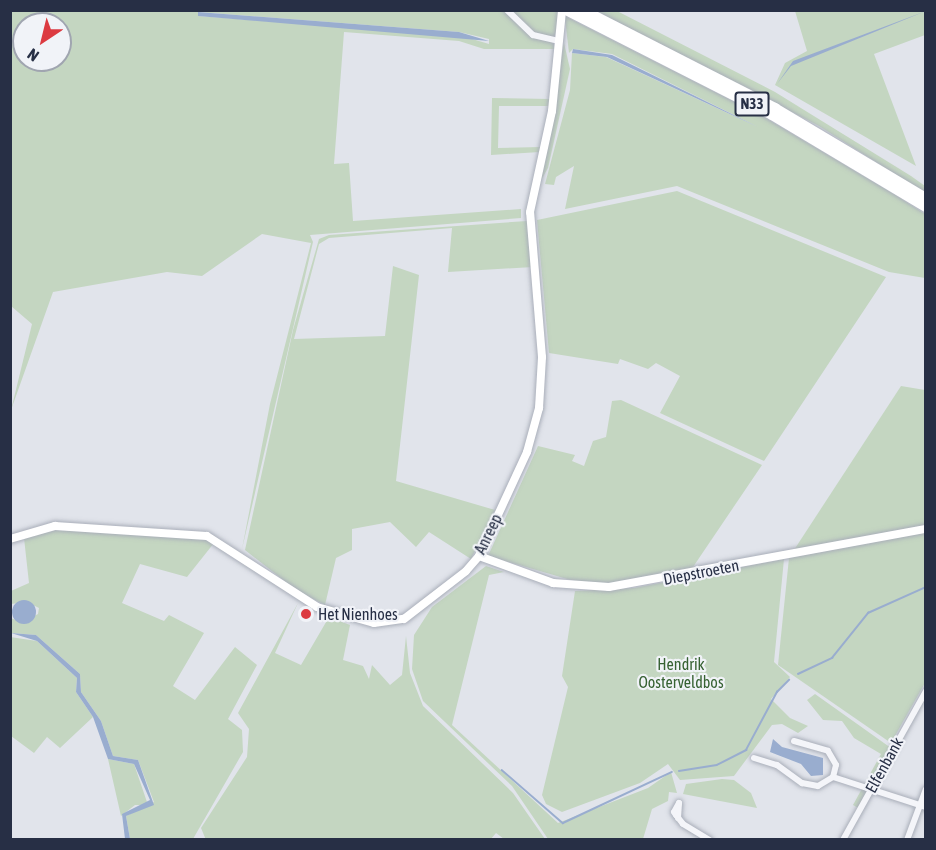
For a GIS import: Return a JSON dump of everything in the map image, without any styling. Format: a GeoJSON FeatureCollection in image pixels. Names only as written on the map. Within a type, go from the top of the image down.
{"type":"FeatureCollection","features":[{"type":"Feature","properties":{"kind":"highway","name":"N33"},"geometry":{"type":"LineString","coordinates":[[583,10],[775,108],[926,198]]}},
{"type":"Feature","properties":{"kind":"highway","name":"N33"},"geometry":{"type":"LineString","coordinates":[[567,11],[772,115],[926,207]]}},
{"type":"Feature","properties":{"kind":"street"},"geometry":{"type":"LineString","coordinates":[[507,10],[533,35],[559,41]]}},
{"type":"Feature","properties":{"kind":"street","name":"Anreep"},"geometry":{"type":"LineString","coordinates":[[10,539],[55,526],[207,536],[317,607],[387,623],[415,611],[479,556],[527,452],[539,408],[542,357],[530,212],[552,111],[559,41],[567,11]]}},
{"type":"Feature","properties":{"kind":"street","name":"Diepstroeten"},"geometry":{"type":"LineString","coordinates":[[479,556],[553,583],[609,587],[926,529]]}},
{"type":"Feature","properties":{"kind":"street","name":"Elfenbank"},"geometry":{"type":"LineString","coordinates":[[843,840],[926,691]]}},
{"type":"Feature","properties":{"kind":"street"},"geometry":{"type":"LineString","coordinates":[[758,757],[802,783],[818,786],[833,777],[836,765],[828,751],[794,741]]}},
{"type":"Feature","properties":{"kind":"street"},"geometry":{"type":"LineString","coordinates":[[833,777],[926,807]]}},
{"type":"Feature","properties":{"kind":"street"},"geometry":{"type":"LineString","coordinates":[[907,840],[916,804],[926,789]]}},
{"type":"Feature","properties":{"kind":"street"},"geometry":{"type":"LineString","coordinates":[[678,818],[710,840]]}},
{"type":"Feature","properties":{"kind":"green space"},"geometry":{"type":"Polygon","coordinates":[[[11,11],[504,11],[554,44],[555,49],[484,49],[459,41],[344,32],[334,164],[349,163],[353,221],[521,209],[521,218],[310,235],[313,242],[242,549],[270,404],[311,243],[262,234],[202,276],[167,272],[53,292],[11,410],[32,324],[11,306],[11,11]],[[198,12],[198,16],[462,36],[489,44],[489,39],[459,32],[198,12]]]}},
{"type":"Feature","properties":{"kind":"green space"},"geometry":{"type":"Polygon","coordinates":[[[510,11],[555,11],[764,117],[925,214],[925,278],[889,272],[677,186],[565,209],[574,166],[556,177],[554,185],[545,184],[570,90],[572,53],[606,57],[758,127],[612,54],[573,49],[569,53],[565,19],[553,38],[534,33],[510,11]]]}},
{"type":"Feature","properties":{"kind":"green space"},"geometry":{"type":"Polygon","coordinates":[[[596,11],[617,11],[775,92],[911,176],[925,186],[925,193],[819,126],[596,11]]]}},
{"type":"Feature","properties":{"kind":"green space"},"geometry":{"type":"Polygon","coordinates":[[[795,11],[925,11],[925,35],[874,54],[916,166],[775,85],[785,63],[807,51],[795,11]]]}},
{"type":"Feature","properties":{"kind":"green space"},"geometry":{"type":"Polygon","coordinates":[[[564,43],[570,69],[548,168],[539,184],[564,43]]]}},
{"type":"Feature","properties":{"kind":"green space"},"geometry":{"type":"Polygon","coordinates":[[[492,98],[550,99],[549,106],[499,106],[498,148],[541,147],[540,152],[491,155],[492,98]]]}},
{"type":"Feature","properties":{"kind":"green space"},"geometry":{"type":"Polygon","coordinates":[[[677,191],[886,277],[764,461],[660,413],[680,376],[656,363],[648,369],[620,359],[618,364],[549,353],[537,220],[677,191]]]}},
{"type":"Feature","properties":{"kind":"green space"},"geometry":{"type":"Polygon","coordinates":[[[527,221],[533,267],[448,272],[452,228],[329,238],[319,244],[294,339],[385,336],[393,266],[419,275],[396,481],[495,510],[471,559],[429,532],[416,547],[390,522],[352,529],[352,550],[336,558],[325,605],[296,590],[245,550],[293,330],[319,239],[329,235],[527,221]]]}},
{"type":"Feature","properties":{"kind":"green space"},"geometry":{"type":"Polygon","coordinates":[[[901,386],[925,390],[925,525],[794,550],[901,386]]]}},
{"type":"Feature","properties":{"kind":"green space"},"geometry":{"type":"Polygon","coordinates":[[[621,400],[762,465],[691,570],[614,584],[574,581],[488,556],[538,446],[575,455],[572,461],[584,466],[593,441],[606,437],[612,401],[621,400]]]}},
{"type":"Feature","properties":{"kind":"green space"},"geometry":{"type":"Polygon","coordinates":[[[61,529],[203,538],[214,543],[187,577],[140,564],[122,603],[164,621],[169,615],[204,633],[173,686],[195,700],[235,647],[257,665],[228,719],[242,730],[243,752],[193,839],[130,839],[126,816],[154,802],[138,760],[113,756],[101,721],[81,692],[80,674],[36,635],[11,633],[10,618],[23,622],[38,614],[39,608],[27,602],[11,604],[11,591],[29,583],[24,538],[61,529]]]}},
{"type":"Feature","properties":{"kind":"green space"},"geometry":{"type":"Polygon","coordinates":[[[925,532],[925,683],[891,743],[778,665],[789,558],[925,532]]]}},
{"type":"Feature","properties":{"kind":"green space","name":"Hendrik Oosterveldbos"},"geometry":{"type":"Polygon","coordinates":[[[784,559],[774,662],[790,677],[771,699],[790,718],[808,726],[798,733],[782,724],[772,725],[734,776],[680,780],[668,764],[640,783],[562,812],[546,804],[542,795],[568,687],[562,676],[575,591],[634,588],[784,559]]]}},
{"type":"Feature","properties":{"kind":"green space"},"geometry":{"type":"Polygon","coordinates":[[[486,566],[504,572],[489,575],[452,725],[558,823],[648,788],[671,772],[677,793],[669,792],[668,801],[652,809],[643,839],[548,839],[512,786],[423,701],[412,669],[414,635],[432,607],[486,566]]]}},
{"type":"Feature","properties":{"kind":"green space"},"geometry":{"type":"Polygon","coordinates":[[[298,603],[275,653],[301,665],[329,617],[350,625],[343,660],[363,666],[369,679],[372,665],[390,685],[402,675],[406,636],[410,673],[423,706],[513,793],[545,839],[504,839],[496,833],[490,840],[206,840],[201,828],[247,757],[249,729],[238,713],[298,603]]]}},
{"type":"Feature","properties":{"kind":"green space"},"geometry":{"type":"Polygon","coordinates":[[[10,637],[37,641],[77,678],[76,692],[93,717],[60,748],[47,737],[34,753],[11,736],[10,637]]]}},
{"type":"Feature","properties":{"kind":"green space"},"geometry":{"type":"Polygon","coordinates":[[[815,694],[891,748],[858,808],[853,805],[881,754],[854,738],[842,721],[823,720],[807,700],[815,694]]]}},
{"type":"Feature","properties":{"kind":"green space"},"geometry":{"type":"Polygon","coordinates":[[[108,759],[134,764],[148,805],[135,805],[121,816],[108,759]]]}},
{"type":"Feature","properties":{"kind":"green space"},"geometry":{"type":"Polygon","coordinates":[[[722,779],[734,780],[751,793],[757,808],[683,794],[686,784],[722,779]]]}},
{"type":"Feature","properties":{"kind":"water"},"geometry":{"type":"Polygon","coordinates":[[[926,11],[791,66],[777,84],[793,61],[926,11]]]}},
{"type":"Feature","properties":{"kind":"water"},"geometry":{"type":"Polygon","coordinates":[[[198,12],[459,32],[489,41],[198,16],[198,12]]]}},
{"type":"Feature","properties":{"kind":"water"},"geometry":{"type":"Polygon","coordinates":[[[573,49],[612,55],[758,127],[607,57],[572,53],[573,49]]]}},
{"type":"Feature","properties":{"kind":"water"},"geometry":{"type":"Polygon","coordinates":[[[24,600],[33,603],[36,612],[33,621],[24,624],[15,621],[12,612],[15,603],[24,600]]]}},
{"type":"Feature","properties":{"kind":"water"},"geometry":{"type":"Polygon","coordinates":[[[11,633],[36,635],[80,674],[81,692],[101,721],[113,756],[138,760],[154,805],[126,816],[130,839],[125,839],[122,814],[150,800],[134,764],[108,759],[93,717],[76,692],[77,678],[37,641],[11,633]]]}},
{"type":"Feature","properties":{"kind":"water"},"geometry":{"type":"Polygon","coordinates":[[[773,739],[782,747],[823,758],[823,775],[811,776],[801,764],[770,752],[773,739]]]}},
{"type":"Feature","properties":{"kind":"waterway"},"geometry":{"type":"LineString","coordinates":[[798,674],[832,658],[868,613],[926,587]]}},
{"type":"Feature","properties":{"kind":"waterway"},"geometry":{"type":"LineString","coordinates":[[679,771],[717,765],[746,750],[777,692],[789,680]]}},
{"type":"Feature","properties":{"kind":"waterway"},"geometry":{"type":"LineString","coordinates":[[502,770],[563,823],[672,772]]}},
{"type":"Feature","properties":{"kind":"place","name":"Het Nienhoes"},"geometry":{"type":"Point","coordinates":[306,614]}}]}
